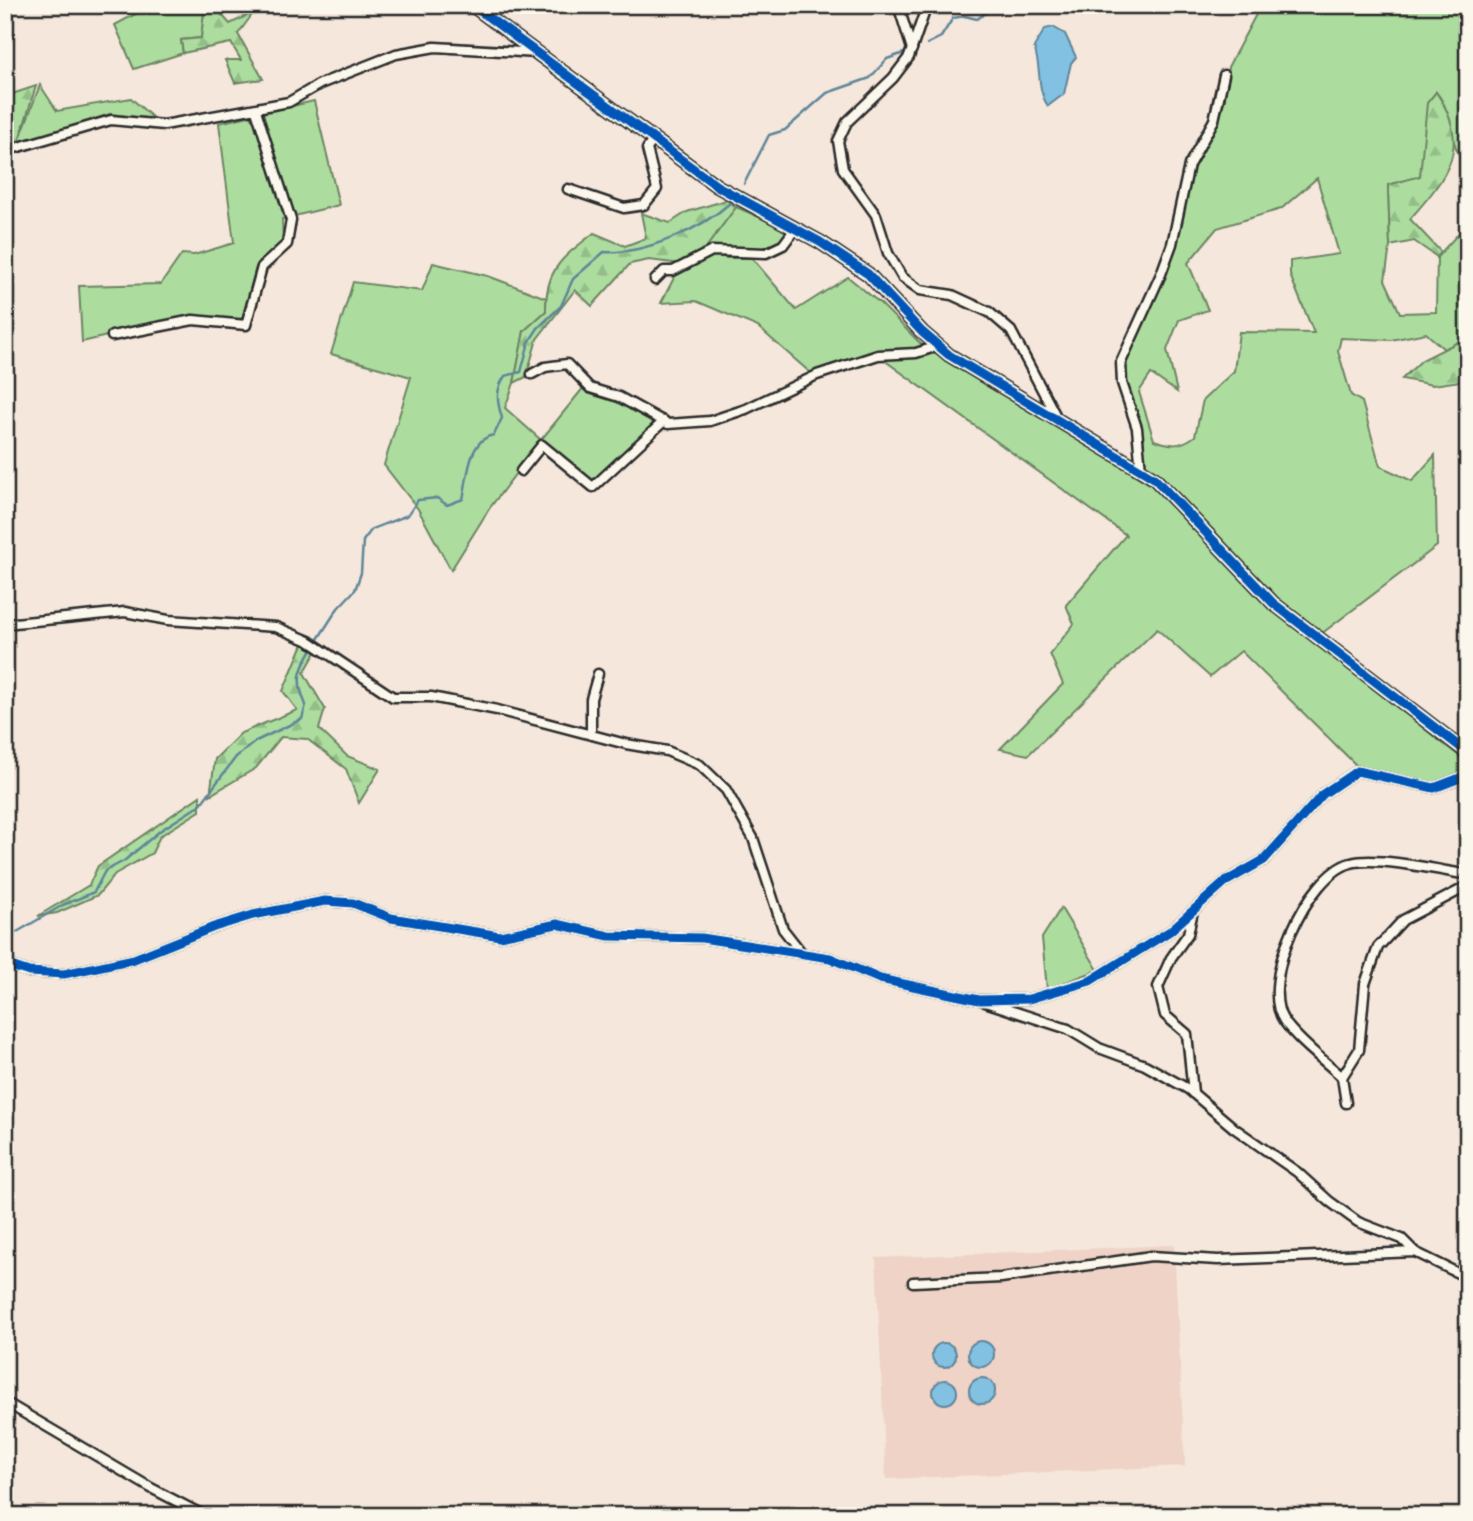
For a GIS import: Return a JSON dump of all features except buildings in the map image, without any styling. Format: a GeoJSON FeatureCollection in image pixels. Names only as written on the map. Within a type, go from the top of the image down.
{"type":"FeatureCollection","features":[{"type":"Feature","properties":{"kind":"street"},"geometry":{"type":"LineString","coordinates":[[472,5],[717,186],[795,229],[868,274],[938,345],[1154,478],[1273,603],[1468,753]]}},
{"type":"Feature","properties":{"kind":"street"},"geometry":{"type":"LineString","coordinates":[[898,5],[912,49]]}},
{"type":"Feature","properties":{"kind":"street"},"geometry":{"type":"LineString","coordinates":[[927,5],[912,49],[893,78],[847,122],[838,141],[843,169],[876,215],[888,253],[901,277],[920,290],[952,295],[989,313],[1011,331],[1060,422]]}},
{"type":"Feature","properties":{"kind":"street"},"geometry":{"type":"LineString","coordinates":[[5,151],[111,120],[164,125],[289,102],[320,84],[396,54],[435,47],[539,53]]}},
{"type":"Feature","properties":{"kind":"street"},"geometry":{"type":"LineString","coordinates":[[1141,470],[1138,428],[1122,383],[1121,362],[1172,244],[1189,165],[1214,120],[1224,75]]}},
{"type":"Feature","properties":{"kind":"street"},"geometry":{"type":"LineString","coordinates":[[112,336],[193,320],[246,325],[262,267],[287,244],[291,219],[256,110]]}},
{"type":"Feature","properties":{"kind":"street"},"geometry":{"type":"LineString","coordinates":[[568,189],[624,208],[644,205],[657,189],[647,149],[653,140]]}},
{"type":"Feature","properties":{"kind":"street"},"geometry":{"type":"LineString","coordinates":[[655,280],[664,271],[673,271],[712,251],[765,253],[783,245],[795,229]]}},
{"type":"Feature","properties":{"kind":"street"},"geometry":{"type":"LineString","coordinates":[[532,374],[566,364],[590,388],[619,397],[668,424],[710,421],[746,409],[817,375],[878,355],[916,353],[938,345]]}},
{"type":"Feature","properties":{"kind":"street"},"geometry":{"type":"LineString","coordinates":[[522,471],[541,445],[593,487],[664,421]]}},
{"type":"Feature","properties":{"kind":"street"},"geometry":{"type":"LineString","coordinates":[[5,624],[125,612],[168,620],[276,627],[309,641],[393,697],[431,697],[667,751],[701,765],[726,790],[752,838],[783,929],[801,952]]}},
{"type":"Feature","properties":{"kind":"street"},"geometry":{"type":"LineString","coordinates":[[592,734],[591,699],[598,674]]}},
{"type":"Feature","properties":{"kind":"street"},"geometry":{"type":"LineString","coordinates":[[979,1000],[1029,999],[1090,981],[1170,931],[1225,882],[1264,860],[1323,794],[1357,771],[1434,788],[1468,775]]}},
{"type":"Feature","properties":{"kind":"street"},"geometry":{"type":"LineString","coordinates":[[1346,1103],[1342,1077],[1284,1021],[1274,995],[1285,946],[1297,916],[1329,877],[1350,863],[1423,865],[1468,875]]}},
{"type":"Feature","properties":{"kind":"street"},"geometry":{"type":"LineString","coordinates":[[1342,1077],[1359,1049],[1365,984],[1378,947],[1403,920],[1468,886]]}},
{"type":"Feature","properties":{"kind":"street"},"geometry":{"type":"LineString","coordinates":[[5,964],[29,972],[64,974],[134,959],[214,927],[253,915],[325,901],[353,904],[391,918],[500,936],[557,924],[608,936],[702,938],[830,958],[880,979],[979,1000],[1068,1029],[1099,1048],[1145,1065],[1193,1093],[1349,1215],[1402,1239],[1415,1252],[1468,1278]]}},
{"type":"Feature","properties":{"kind":"street"},"geometry":{"type":"LineString","coordinates":[[1193,911],[1188,934],[1171,958],[1158,987],[1165,1015],[1187,1034],[1193,1093]]}},
{"type":"Feature","properties":{"kind":"street"},"geometry":{"type":"LineString","coordinates":[[913,1282],[1001,1278],[1151,1256],[1218,1260],[1415,1252]]}},
{"type":"Feature","properties":{"kind":"street"},"geometry":{"type":"LineString","coordinates":[[5,1402],[151,1488],[205,1516]]}},
{"type":"Feature","properties":{"kind":"shaded area"},"geometry":{"type":"Polygon","coordinates":[[[1174,1245],[1185,1466],[886,1479],[876,1258],[1174,1245]]]}},
{"type":"Feature","properties":{"kind":"green space"},"geometry":{"type":"Polygon","coordinates":[[[152,5],[205,5],[201,38],[181,40],[183,53],[134,69],[115,25],[152,5]]]}},
{"type":"Feature","properties":{"kind":"green space"},"geometry":{"type":"Polygon","coordinates":[[[205,5],[213,5],[230,24],[254,12],[238,34],[263,79],[235,83],[225,60],[241,60],[231,43],[183,53],[181,40],[201,38],[205,5]]]}},
{"type":"Feature","properties":{"kind":"green space"},"geometry":{"type":"Polygon","coordinates":[[[1261,5],[1468,5],[1468,167],[1456,148],[1447,111],[1436,92],[1420,176],[1388,185],[1390,246],[1385,280],[1400,313],[1436,312],[1437,257],[1468,223],[1468,365],[1460,342],[1444,349],[1426,333],[1391,340],[1341,338],[1338,351],[1351,395],[1362,402],[1380,466],[1412,481],[1435,455],[1437,546],[1321,634],[1283,604],[1142,463],[1125,383],[1125,363],[1158,287],[1191,167],[1225,100],[1228,67],[1261,5]],[[1317,178],[1281,209],[1217,228],[1188,263],[1208,310],[1179,320],[1167,350],[1177,392],[1151,374],[1139,392],[1154,440],[1176,444],[1195,436],[1203,400],[1234,371],[1239,332],[1314,333],[1290,275],[1290,261],[1339,254],[1317,178]]]}},
{"type":"Feature","properties":{"kind":"green space"},"geometry":{"type":"Polygon","coordinates":[[[40,85],[57,111],[131,98],[154,119],[110,114],[18,144],[40,85]]]}},
{"type":"Feature","properties":{"kind":"green space"},"geometry":{"type":"Polygon","coordinates":[[[36,86],[18,144],[5,106],[6,96],[36,86]]]}},
{"type":"Feature","properties":{"kind":"green space"},"geometry":{"type":"Polygon","coordinates":[[[1436,92],[1453,129],[1451,160],[1435,189],[1410,219],[1441,252],[1437,257],[1414,241],[1390,246],[1388,185],[1420,176],[1427,103],[1436,92]]]}},
{"type":"Feature","properties":{"kind":"green space"},"geometry":{"type":"Polygon","coordinates":[[[314,101],[339,205],[282,219],[283,242],[256,267],[242,319],[191,316],[82,342],[79,286],[161,284],[182,254],[194,255],[234,243],[219,123],[314,101]]]}},
{"type":"Feature","properties":{"kind":"green space"},"geometry":{"type":"Polygon","coordinates":[[[726,200],[736,207],[702,253],[681,264],[649,260],[630,264],[592,306],[575,290],[537,339],[526,377],[514,383],[524,331],[546,311],[553,274],[573,249],[594,233],[625,246],[646,238],[641,213],[670,223],[687,212],[726,200]]]}},
{"type":"Feature","properties":{"kind":"green space"},"geometry":{"type":"Polygon","coordinates":[[[736,207],[789,230],[772,246],[762,250],[702,253],[736,207]]]}},
{"type":"Feature","properties":{"kind":"green space"},"geometry":{"type":"Polygon","coordinates":[[[711,254],[726,258],[752,258],[796,310],[848,277],[881,304],[923,346],[914,350],[876,351],[813,375],[758,327],[696,301],[661,303],[678,270],[711,254]]]}},
{"type":"Feature","properties":{"kind":"green space"},"geometry":{"type":"Polygon","coordinates":[[[433,263],[488,276],[546,298],[546,311],[524,331],[514,383],[505,408],[541,440],[489,509],[451,570],[418,509],[384,465],[411,377],[331,354],[353,282],[422,291],[433,263]]]}},
{"type":"Feature","properties":{"kind":"green space"},"geometry":{"type":"Polygon","coordinates":[[[1460,341],[1468,365],[1468,380],[1433,385],[1402,379],[1422,360],[1460,341]]]}},
{"type":"Feature","properties":{"kind":"green space"},"geometry":{"type":"Polygon","coordinates":[[[936,350],[1151,485],[1272,609],[1468,763],[1468,769],[1432,783],[1356,765],[1241,651],[1210,677],[1157,629],[1028,755],[1000,749],[1063,684],[1050,654],[1074,624],[1066,605],[1126,535],[884,360],[936,350]]]}},
{"type":"Feature","properties":{"kind":"green space"},"geometry":{"type":"Polygon","coordinates":[[[584,387],[617,399],[660,422],[593,484],[541,440],[584,387]]]}},
{"type":"Feature","properties":{"kind":"green space"},"geometry":{"type":"Polygon","coordinates":[[[303,644],[316,652],[304,673],[325,709],[319,729],[347,756],[380,769],[359,803],[346,769],[307,739],[281,737],[256,768],[210,795],[215,759],[241,733],[297,710],[283,691],[303,644]]]}},
{"type":"Feature","properties":{"kind":"green space"},"geometry":{"type":"Polygon","coordinates":[[[200,796],[200,811],[160,836],[152,853],[115,874],[98,895],[57,913],[38,916],[89,885],[98,866],[200,796]]]}},
{"type":"Feature","properties":{"kind":"green space"},"geometry":{"type":"Polygon","coordinates":[[[1061,908],[1098,970],[1047,989],[1042,938],[1061,908]]]}},
{"type":"Feature","properties":{"kind":"water"},"geometry":{"type":"Polygon","coordinates":[[[1053,27],[1065,34],[1076,57],[1071,63],[1064,94],[1048,106],[1042,93],[1034,47],[1045,29],[1053,27]]]}},
{"type":"Feature","properties":{"kind":"water"},"geometry":{"type":"Polygon","coordinates":[[[981,1341],[990,1345],[994,1354],[990,1363],[981,1367],[972,1363],[968,1354],[972,1345],[981,1341]]]}},
{"type":"Feature","properties":{"kind":"water"},"geometry":{"type":"Polygon","coordinates":[[[939,1343],[949,1343],[956,1350],[956,1360],[949,1367],[939,1367],[932,1360],[932,1350],[939,1343]]]}},
{"type":"Feature","properties":{"kind":"water"},"geometry":{"type":"Polygon","coordinates":[[[982,1378],[991,1382],[995,1391],[991,1400],[982,1404],[973,1400],[969,1391],[973,1382],[982,1378]]]}},
{"type":"Feature","properties":{"kind":"water"},"geometry":{"type":"Polygon","coordinates":[[[945,1380],[954,1383],[957,1392],[954,1401],[945,1404],[936,1401],[933,1392],[936,1383],[945,1380]]]}},
{"type":"Feature","properties":{"kind":"waterway"},"geometry":{"type":"LineString","coordinates":[[927,44],[941,37],[953,18],[965,16],[977,19],[997,5]]}},
{"type":"Feature","properties":{"kind":"waterway"},"geometry":{"type":"LineString","coordinates":[[744,184],[769,135],[785,130],[827,93],[870,78],[887,59],[904,53]]}},
{"type":"Feature","properties":{"kind":"waterway"},"geometry":{"type":"LineString","coordinates":[[318,639],[338,608],[355,590],[361,573],[363,541],[372,529],[408,515],[418,500],[437,498],[447,505],[463,499],[474,451],[485,438],[494,435],[502,418],[498,396],[502,381],[505,376],[521,372],[529,342],[538,328],[561,306],[573,279],[604,252],[637,249],[671,238],[688,231],[730,203]]}},
{"type":"Feature","properties":{"kind":"waterway"},"geometry":{"type":"LineString","coordinates":[[5,939],[63,905],[94,892],[105,871],[124,861],[161,830],[200,805],[236,757],[256,741],[302,719],[306,705],[300,689],[300,676],[312,649]]}},
{"type":"Feature","properties":{"kind":"cycle path"},"geometry":{"type":"LineString","coordinates":[[472,5],[717,186],[820,242],[868,274],[922,332],[949,355],[1154,478],[1273,603],[1468,753]]}},
{"type":"Feature","properties":{"kind":"cycle path"},"geometry":{"type":"LineString","coordinates":[[5,964],[29,972],[64,974],[134,959],[214,927],[253,915],[325,901],[353,903],[391,918],[500,936],[557,924],[609,936],[702,938],[830,958],[880,979],[979,1000],[1029,999],[1090,981],[1170,931],[1225,882],[1264,860],[1323,794],[1357,771],[1434,788],[1468,775]]}}]}
